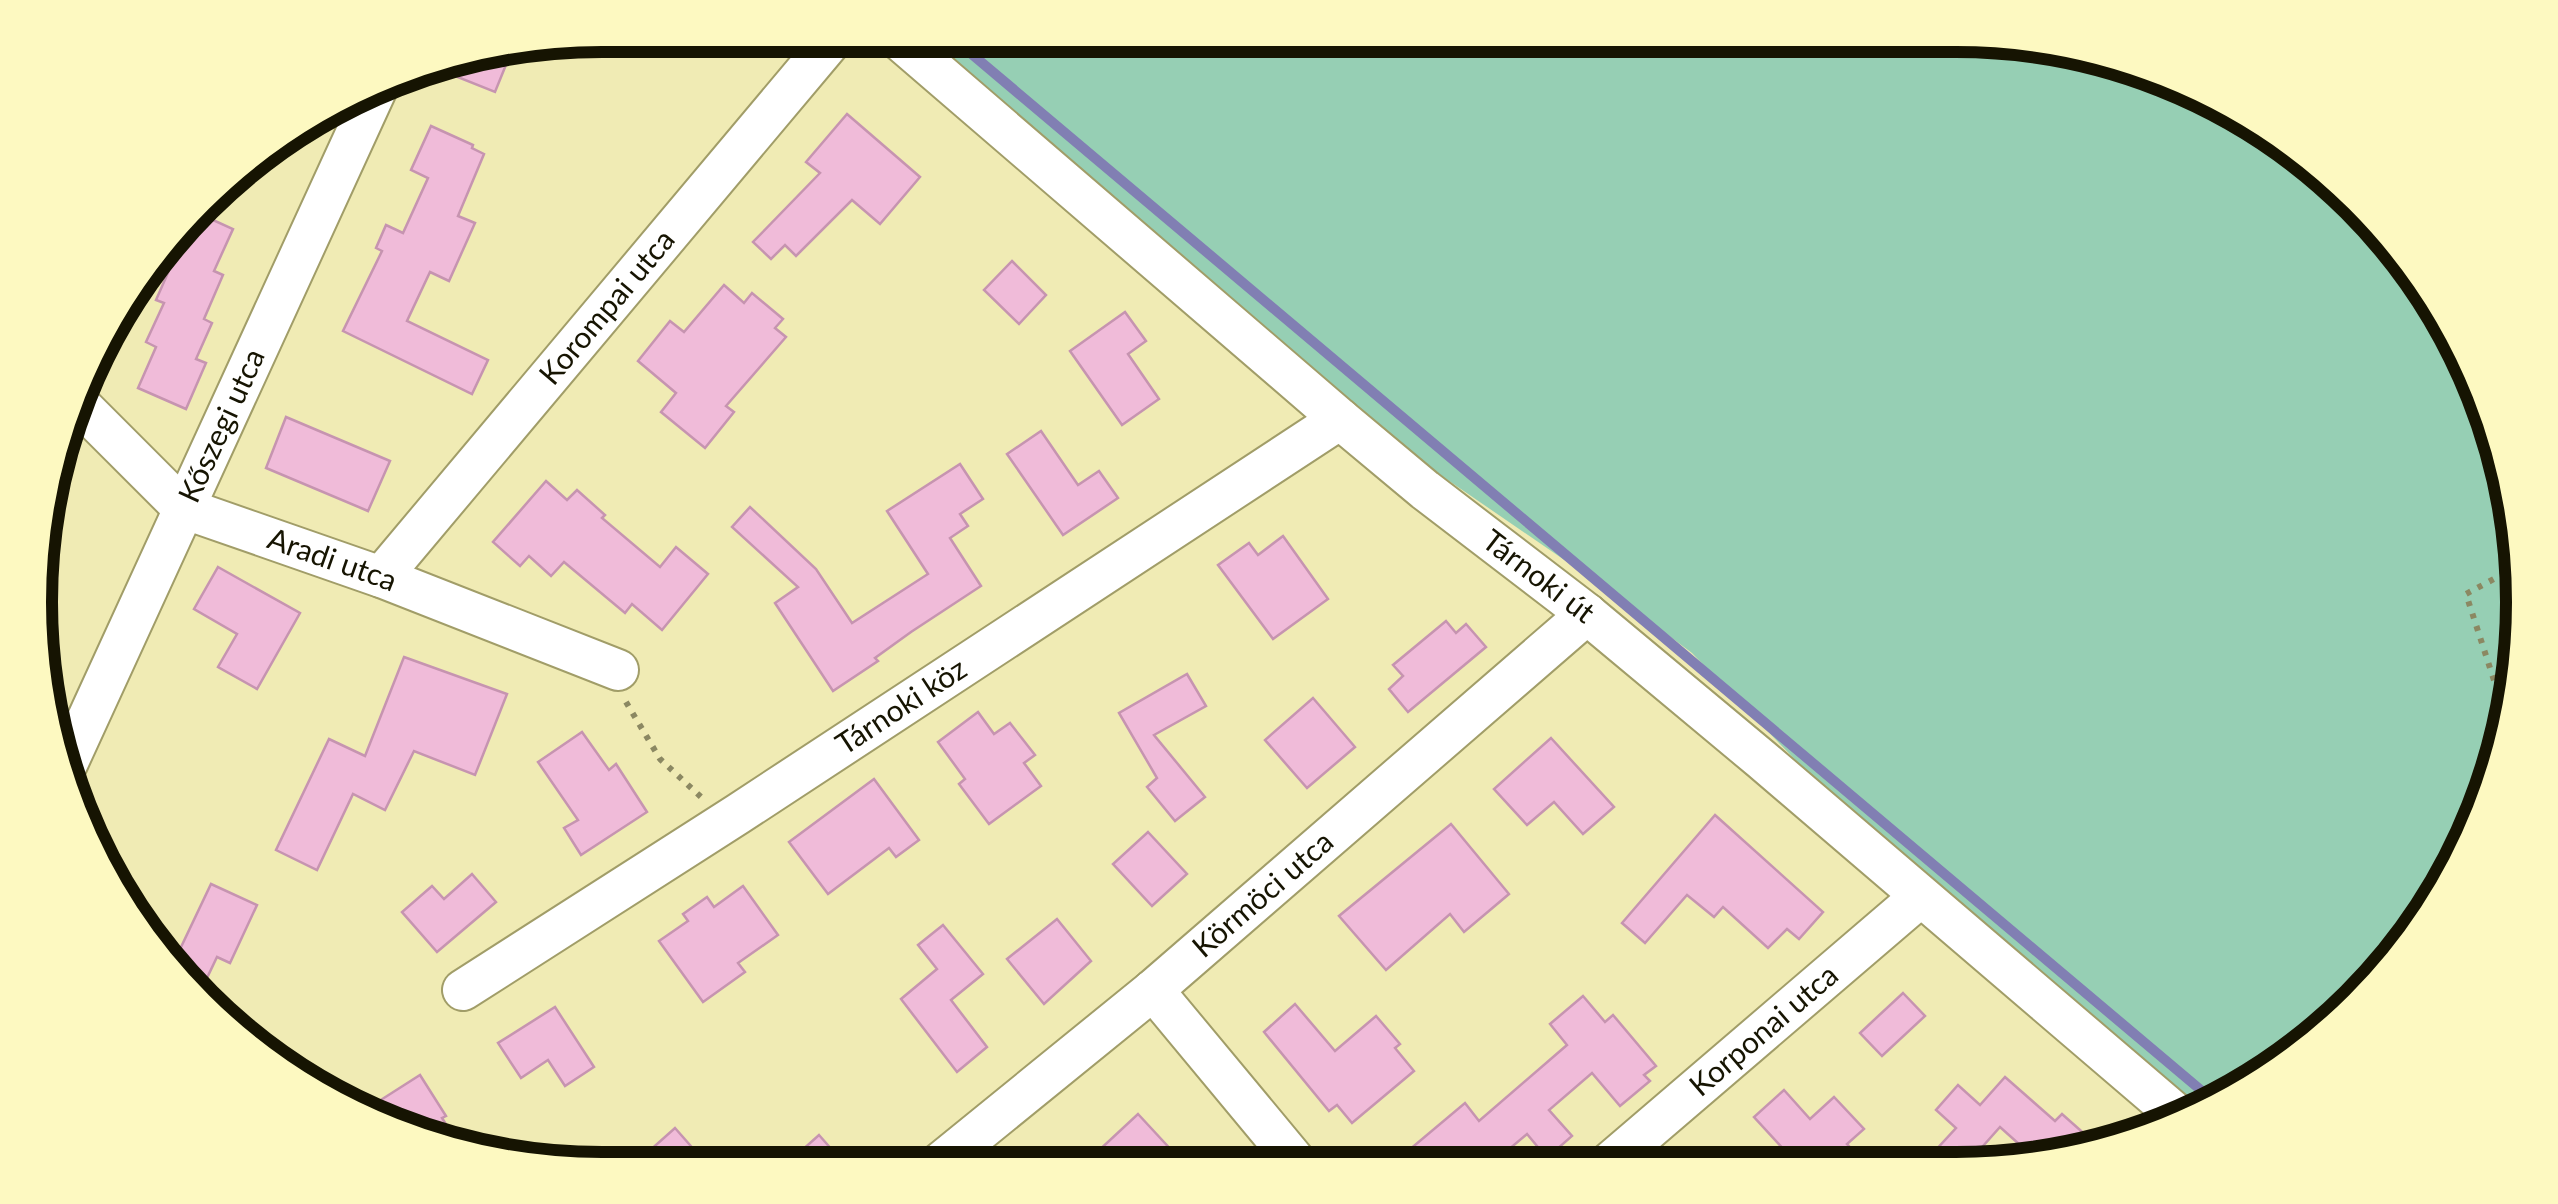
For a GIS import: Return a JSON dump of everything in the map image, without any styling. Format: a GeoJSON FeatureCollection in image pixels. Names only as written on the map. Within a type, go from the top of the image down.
{"type":"FeatureCollection","features":[{"type":"Feature","properties":{"kind":"street","name":"Korompai utca"},"geometry":{"type":"LineString","coordinates":[[381,577],[822,52]]}},
{"type":"Feature","properties":{"kind":"street","name":"Tárnoki út"},"geometry":{"type":"LineString","coordinates":[[914,52],[1340,419],[1586,614],[2169,1108]]}},
{"type":"Feature","properties":{"kind":"street","name":"Kőszegi utca"},"geometry":{"type":"LineString","coordinates":[[73,749],[370,104]]}},
{"type":"Feature","properties":{"kind":"street","name":"Aradi utca"},"geometry":{"type":"LineString","coordinates":[[87,412],[184,508],[381,577],[618,670]]}},
{"type":"Feature","properties":{"kind":"street","name":"Tárnoki köz"},"geometry":{"type":"LineString","coordinates":[[463,990],[1340,419]]}},
{"type":"Feature","properties":{"kind":"street","name":"Körmöci utca"},"geometry":{"type":"LineString","coordinates":[[954,1152],[1153,990],[1586,614]]}},
{"type":"Feature","properties":{"kind":"street","name":"Korponai utca"},"geometry":{"type":"LineString","coordinates":[[1622,1152],[1920,897]]}},
{"type":"Feature","properties":{"kind":"street"},"geometry":{"type":"LineString","coordinates":[[1153,990],[1288,1152]]}},
{"type":"Feature","properties":{"kind":"path"},"geometry":{"type":"LineString","coordinates":[[2498,692],[2466,594],[2504,573]]}},
{"type":"Feature","properties":{"kind":"path"},"geometry":{"type":"LineString","coordinates":[[618,670],[622,695],[631,715],[660,759],[702,798],[721,810],[738,814]]}},
{"type":"Feature","properties":{"kind":"green space"},"geometry":{"type":"Polygon","coordinates":[[[946,52],[1956,52],[2028,57],[2133,82],[2231,126],[2318,189],[2345,213],[2392,267],[2449,359],[2487,460],[2504,566],[2501,674],[2476,779],[2432,877],[2392,937],[2345,991],[2261,1059],[2170,1108],[1869,836],[1692,653],[1439,474],[1344,401],[946,52]]]}},
{"type":"Feature","properties":{"kind":"building"},"geometry":{"type":"Polygon","coordinates":[[[508,61],[495,92],[450,74],[508,61]]]}},
{"type":"Feature","properties":{"kind":"building"},"geometry":{"type":"Polygon","coordinates":[[[847,114],[920,177],[880,224],[852,200],[796,256],[785,245],[771,259],[753,242],[820,173],[806,162],[847,114]]]}},
{"type":"Feature","properties":{"kind":"building"},"geometry":{"type":"Polygon","coordinates":[[[431,126],[484,154],[458,216],[475,223],[449,281],[430,272],[407,321],[488,360],[472,394],[343,331],[382,251],[376,248],[386,225],[403,233],[428,178],[411,170],[431,126]]]}},
{"type":"Feature","properties":{"kind":"building"},"geometry":{"type":"Polygon","coordinates":[[[209,218],[233,229],[214,271],[223,275],[204,319],[212,323],[196,359],[206,363],[186,409],[138,388],[156,347],[146,342],[164,303],[156,300],[174,259],[209,218]]]}},
{"type":"Feature","properties":{"kind":"building"},"geometry":{"type":"Polygon","coordinates":[[[1012,261],[1046,295],[1019,324],[984,290],[1012,261]]]}},
{"type":"Feature","properties":{"kind":"building"},"geometry":{"type":"Polygon","coordinates":[[[724,285],[744,303],[752,293],[783,319],[775,328],[786,337],[726,406],[734,412],[705,448],[661,412],[676,393],[638,361],[670,321],[684,332],[724,285]]]}},
{"type":"Feature","properties":{"kind":"building"},"geometry":{"type":"Polygon","coordinates":[[[1125,312],[1146,341],[1128,354],[1159,399],[1122,425],[1070,351],[1125,312]]]}},
{"type":"Feature","properties":{"kind":"building"},"geometry":{"type":"Polygon","coordinates":[[[286,417],[390,461],[368,511],[266,468],[286,417]]]}},
{"type":"Feature","properties":{"kind":"building"},"geometry":{"type":"Polygon","coordinates":[[[1041,431],[1078,485],[1099,471],[1118,498],[1063,535],[1007,454],[1041,431]]]}},
{"type":"Feature","properties":{"kind":"building"},"geometry":{"type":"Polygon","coordinates":[[[960,464],[983,499],[960,514],[968,526],[950,538],[981,586],[833,691],[775,603],[798,587],[732,527],[750,507],[816,569],[852,623],[928,574],[887,511],[960,464]]]}},
{"type":"Feature","properties":{"kind":"building"},"geometry":{"type":"Polygon","coordinates":[[[546,481],[567,500],[577,490],[605,515],[602,518],[660,567],[676,547],[708,574],[662,630],[632,604],[625,613],[564,562],[551,576],[529,556],[520,566],[493,542],[546,481]]]}},
{"type":"Feature","properties":{"kind":"building"},"geometry":{"type":"Polygon","coordinates":[[[1283,536],[1328,599],[1273,639],[1218,565],[1249,543],[1258,555],[1283,536]]]}},
{"type":"Feature","properties":{"kind":"building"},"geometry":{"type":"Polygon","coordinates":[[[218,567],[300,613],[257,689],[218,667],[237,634],[194,609],[218,567]]]}},
{"type":"Feature","properties":{"kind":"building"},"geometry":{"type":"Polygon","coordinates":[[[1446,621],[1456,633],[1466,624],[1486,647],[1408,712],[1389,689],[1403,676],[1393,665],[1446,621]]]}},
{"type":"Feature","properties":{"kind":"building"},"geometry":{"type":"Polygon","coordinates":[[[404,657],[507,694],[475,775],[414,751],[385,810],[353,794],[317,870],[276,850],[329,739],[365,756],[404,657]]]}},
{"type":"Feature","properties":{"kind":"building"},"geometry":{"type":"Polygon","coordinates":[[[1187,674],[1206,706],[1154,735],[1205,797],[1175,821],[1147,787],[1157,778],[1119,713],[1187,674]]]}},
{"type":"Feature","properties":{"kind":"building"},"geometry":{"type":"Polygon","coordinates":[[[1313,698],[1355,747],[1307,788],[1265,740],[1313,698]]]}},
{"type":"Feature","properties":{"kind":"building"},"geometry":{"type":"Polygon","coordinates":[[[978,712],[994,734],[1010,723],[1035,755],[1024,763],[1041,786],[989,824],[959,784],[965,779],[938,742],[978,712]]]}},
{"type":"Feature","properties":{"kind":"building"},"geometry":{"type":"Polygon","coordinates":[[[582,732],[609,770],[616,764],[647,812],[581,855],[564,828],[578,820],[538,762],[582,732]]]}},
{"type":"Feature","properties":{"kind":"building"},"geometry":{"type":"Polygon","coordinates":[[[1551,738],[1614,807],[1583,834],[1554,802],[1527,825],[1494,789],[1551,738]]]}},
{"type":"Feature","properties":{"kind":"building"},"geometry":{"type":"Polygon","coordinates":[[[874,779],[919,840],[896,857],[889,848],[828,894],[789,842],[874,779]]]}},
{"type":"Feature","properties":{"kind":"building"},"geometry":{"type":"Polygon","coordinates":[[[1715,815],[1823,912],[1799,939],[1787,929],[1768,948],[1723,907],[1714,917],[1687,895],[1645,943],[1622,923],[1715,815]]]}},
{"type":"Feature","properties":{"kind":"building"},"geometry":{"type":"Polygon","coordinates":[[[1451,824],[1509,894],[1464,932],[1450,914],[1386,970],[1339,916],[1451,824]]]}},
{"type":"Feature","properties":{"kind":"building"},"geometry":{"type":"Polygon","coordinates":[[[1148,832],[1187,874],[1152,906],[1113,864],[1148,832]]]}},
{"type":"Feature","properties":{"kind":"building"},"geometry":{"type":"Polygon","coordinates":[[[472,874],[496,902],[437,952],[402,912],[432,886],[444,899],[472,874]]]}},
{"type":"Feature","properties":{"kind":"building"},"geometry":{"type":"Polygon","coordinates":[[[211,884],[257,905],[230,963],[217,957],[206,980],[179,952],[211,884]]]}},
{"type":"Feature","properties":{"kind":"building"},"geometry":{"type":"Polygon","coordinates":[[[743,886],[778,935],[738,963],[745,972],[703,1002],[659,941],[688,921],[683,914],[707,897],[714,907],[743,886]]]}},
{"type":"Feature","properties":{"kind":"building"},"geometry":{"type":"Polygon","coordinates":[[[1057,919],[1091,961],[1044,1004],[1007,959],[1057,919]]]}},
{"type":"Feature","properties":{"kind":"building"},"geometry":{"type":"Polygon","coordinates":[[[943,925],[983,974],[951,1000],[987,1047],[957,1072],[901,999],[937,969],[918,945],[943,925]]]}},
{"type":"Feature","properties":{"kind":"building"},"geometry":{"type":"Polygon","coordinates":[[[1903,993],[1925,1016],[1882,1056],[1860,1033],[1903,993]]]}},
{"type":"Feature","properties":{"kind":"building"},"geometry":{"type":"Polygon","coordinates":[[[1583,996],[1605,1022],[1613,1015],[1656,1066],[1644,1075],[1650,1081],[1620,1106],[1592,1073],[1549,1110],[1572,1136],[1554,1152],[1542,1152],[1527,1134],[1506,1152],[1407,1152],[1465,1103],[1479,1121],[1567,1045],[1550,1024],[1583,996]]]}},
{"type":"Feature","properties":{"kind":"building"},"geometry":{"type":"Polygon","coordinates":[[[1295,1004],[1335,1051],[1376,1016],[1400,1044],[1395,1048],[1414,1071],[1352,1123],[1337,1105],[1329,1111],[1264,1032],[1295,1004]]]}},
{"type":"Feature","properties":{"kind":"building"},"geometry":{"type":"Polygon","coordinates":[[[555,1007],[594,1067],[565,1086],[548,1060],[521,1078],[498,1043],[555,1007]]]}},
{"type":"Feature","properties":{"kind":"building"},"geometry":{"type":"Polygon","coordinates":[[[420,1075],[446,1116],[442,1118],[449,1130],[392,1110],[376,1103],[420,1075]]]}},
{"type":"Feature","properties":{"kind":"building"},"geometry":{"type":"Polygon","coordinates":[[[2005,1077],[2055,1121],[2062,1114],[2086,1136],[2023,1147],[2000,1127],[1979,1151],[1934,1152],[1956,1128],[1936,1110],[1958,1085],[1980,1105],[2005,1077]]]}},
{"type":"Feature","properties":{"kind":"building"},"geometry":{"type":"Polygon","coordinates":[[[1784,1090],[1810,1119],[1834,1097],[1864,1129],[1847,1144],[1855,1152],[1786,1152],[1754,1117],[1784,1090]]]}},
{"type":"Feature","properties":{"kind":"building"},"geometry":{"type":"Polygon","coordinates":[[[1138,1114],[1173,1152],[1097,1152],[1138,1114]]]}},
{"type":"Feature","properties":{"kind":"building"},"geometry":{"type":"Polygon","coordinates":[[[675,1128],[696,1152],[648,1152],[675,1128]]]}},
{"type":"Feature","properties":{"kind":"building"},"geometry":{"type":"Polygon","coordinates":[[[819,1135],[834,1152],[800,1152],[819,1135]]]}},
{"type":"Feature","properties":{"kind":"waterway"},"geometry":{"type":"LineString","coordinates":[[969,52],[2204,1092]]}}]}
